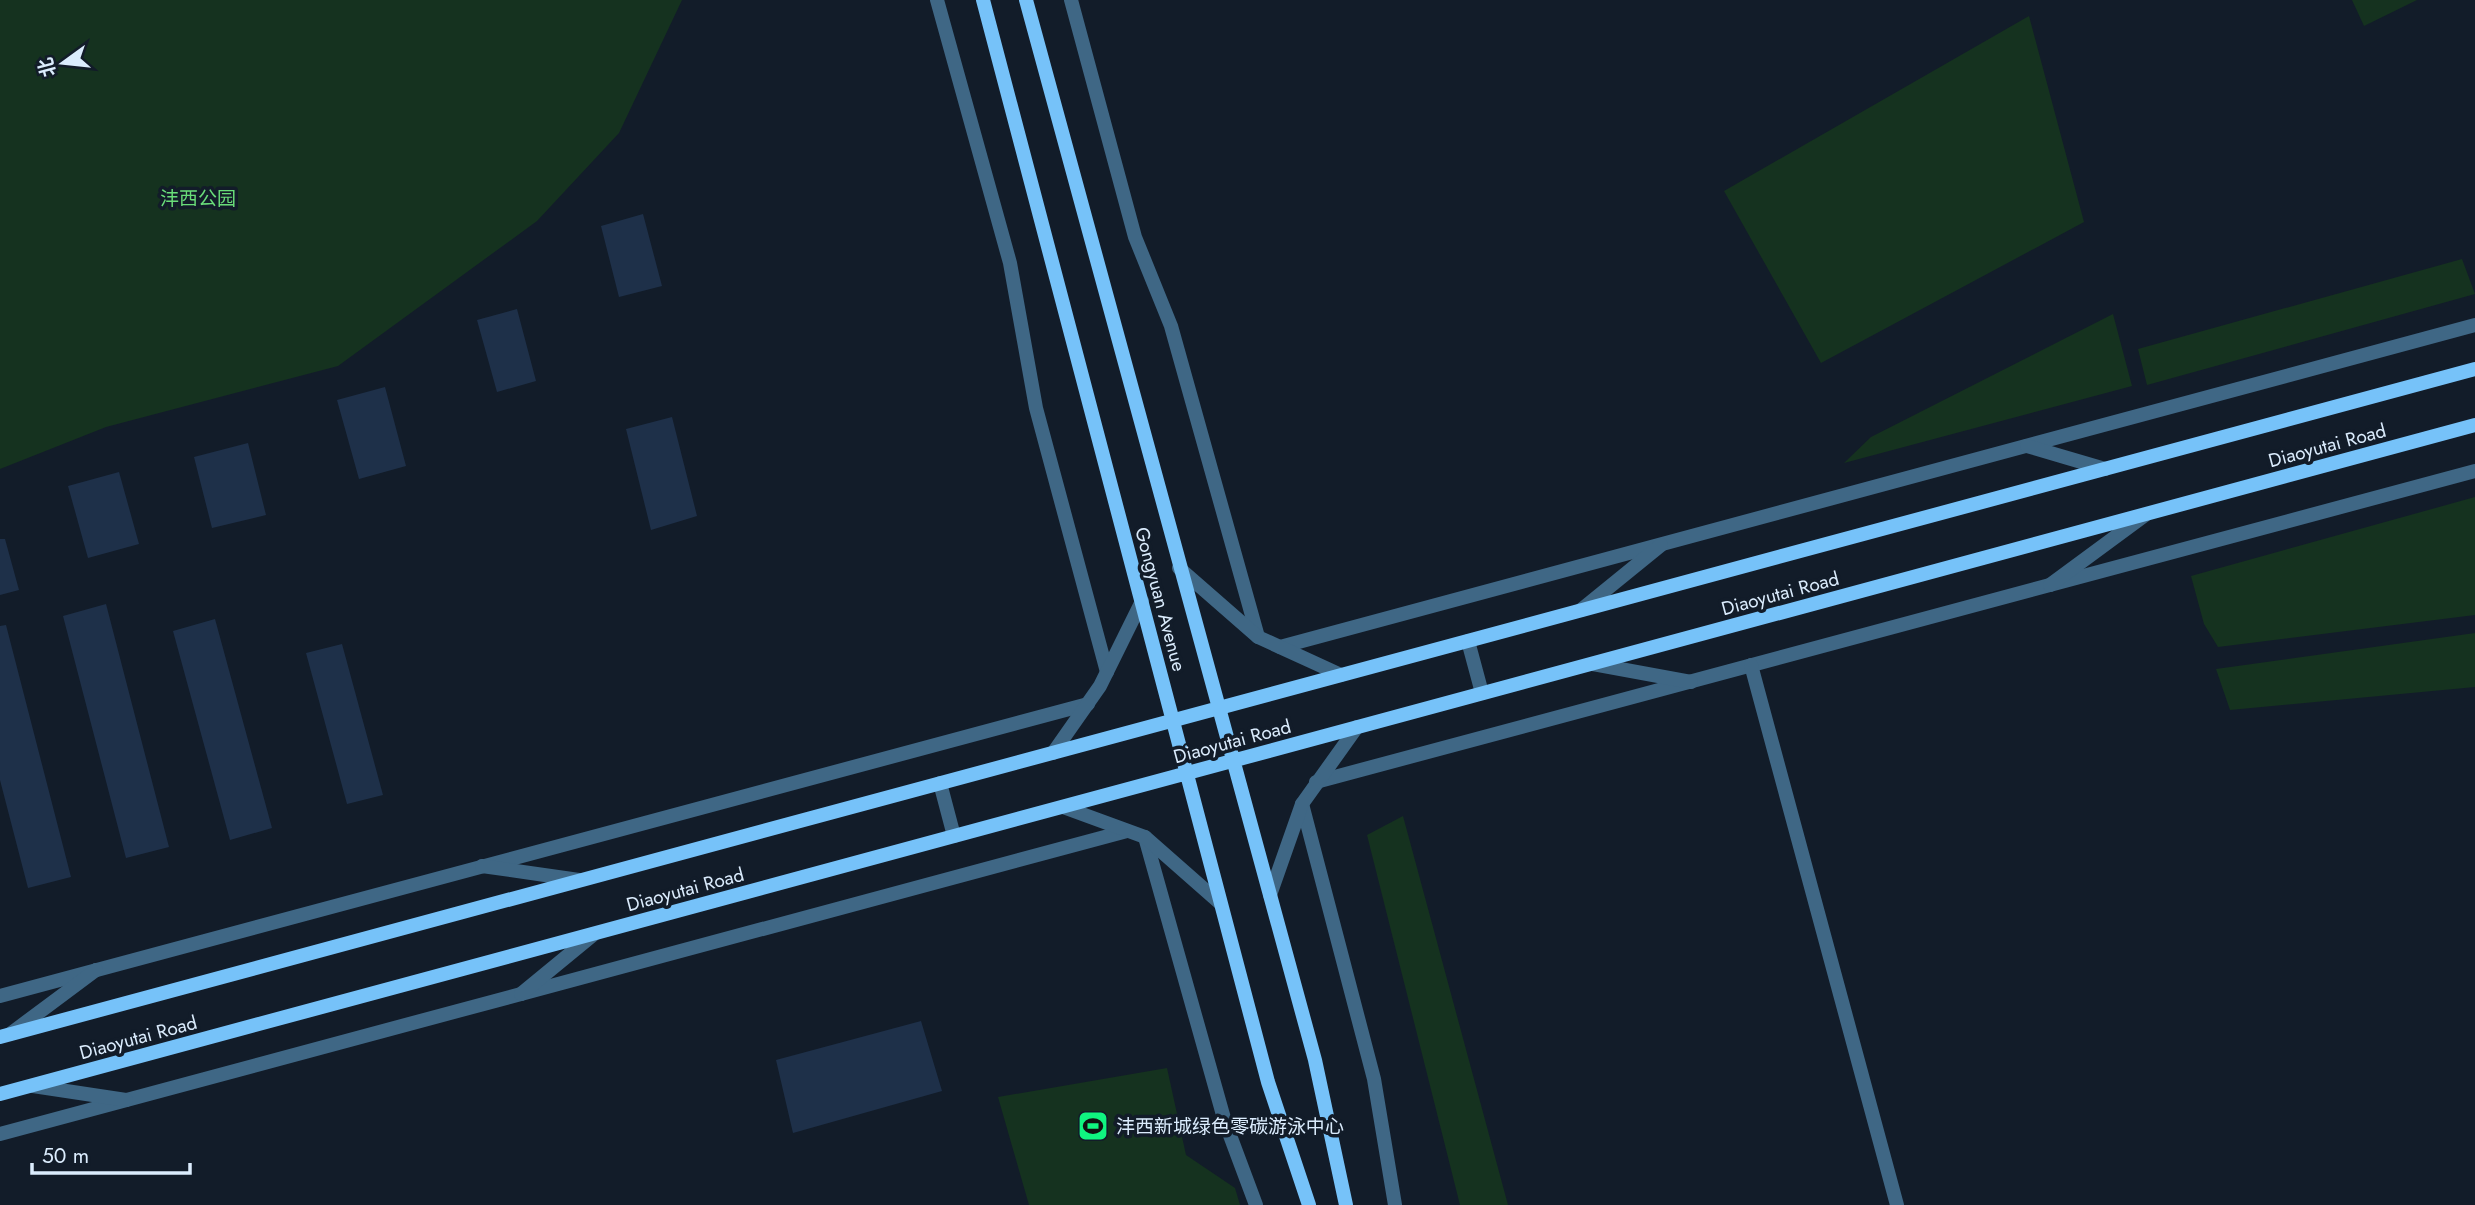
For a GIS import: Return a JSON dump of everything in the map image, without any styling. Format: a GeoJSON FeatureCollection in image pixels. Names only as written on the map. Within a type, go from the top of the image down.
{"type":"FeatureCollection","features":[{"type":"Feature","properties":{"kind":"main road","name":"Gongyuan Avenue"},"geometry":{"type":"LineString","coordinates":[[983,0],[1268,1082],[1309,1205]]}},
{"type":"Feature","properties":{"kind":"main road","name":"Gongyuan Avenue"},"geometry":{"type":"LineString","coordinates":[[1026,0],[1315,1060],[1346,1205]]}},
{"type":"Feature","properties":{"kind":"main road","name":"Diaoyutai Road"},"geometry":{"type":"LineString","coordinates":[[4,1036],[2475,369]]}},
{"type":"Feature","properties":{"kind":"main road","name":"Diaoyutai Road"},"geometry":{"type":"LineString","coordinates":[[0,1094],[2475,425]]}},
{"type":"Feature","properties":{"kind":"street"},"geometry":{"type":"LineString","coordinates":[[937,0],[1010,263],[1036,408],[1107,672]]}},
{"type":"Feature","properties":{"kind":"street"},"geometry":{"type":"LineString","coordinates":[[1071,0],[1135,237],[1171,326],[1258,637]]}},
{"type":"Feature","properties":{"kind":"street"},"geometry":{"type":"LineString","coordinates":[[1280,647],[2475,326]]}},
{"type":"Feature","properties":{"kind":"street"},"geometry":{"type":"LineString","coordinates":[[2027,446],[2105,468]]}},
{"type":"Feature","properties":{"kind":"street"},"geometry":{"type":"LineString","coordinates":[[1316,782],[2475,471]]}},
{"type":"Feature","properties":{"kind":"street"},"geometry":{"type":"LineString","coordinates":[[2050,585],[2145,515]]}},
{"type":"Feature","properties":{"kind":"street"},"geometry":{"type":"LineString","coordinates":[[1580,610],[1661,545]]}},
{"type":"Feature","properties":{"kind":"street"},"geometry":{"type":"LineString","coordinates":[[1179,568],[1258,637],[1341,675]]}},
{"type":"Feature","properties":{"kind":"street"},"geometry":{"type":"LineString","coordinates":[[1052,753],[1088,704],[1107,672],[1142,601]]}},
{"type":"Feature","properties":{"kind":"street"},"geometry":{"type":"LineString","coordinates":[[1468,641],[1482,693]]}},
{"type":"Feature","properties":{"kind":"street"},"geometry":{"type":"LineString","coordinates":[[1593,664],[1691,682]]}},
{"type":"Feature","properties":{"kind":"street"},"geometry":{"type":"LineString","coordinates":[[1751,665],[1897,1205]]}},
{"type":"Feature","properties":{"kind":"street"},"geometry":{"type":"LineString","coordinates":[[0,996],[1088,704]]}},
{"type":"Feature","properties":{"kind":"street"},"geometry":{"type":"LineString","coordinates":[[1270,895],[1302,804],[1357,727]]}},
{"type":"Feature","properties":{"kind":"street"},"geometry":{"type":"LineString","coordinates":[[940,783],[954,836]]}},
{"type":"Feature","properties":{"kind":"street"},"geometry":{"type":"LineString","coordinates":[[1302,804],[1374,1079],[1395,1205]]}},
{"type":"Feature","properties":{"kind":"street"},"geometry":{"type":"LineString","coordinates":[[1063,807],[1145,837],[1220,903]]}},
{"type":"Feature","properties":{"kind":"street"},"geometry":{"type":"LineString","coordinates":[[0,1133],[1127,831]]}},
{"type":"Feature","properties":{"kind":"street"},"geometry":{"type":"LineString","coordinates":[[1145,837],[1225,1122],[1256,1205]]}},
{"type":"Feature","properties":{"kind":"street"},"geometry":{"type":"LineString","coordinates":[[482,866],[580,880]]}},
{"type":"Feature","properties":{"kind":"street"},"geometry":{"type":"LineString","coordinates":[[521,993],[594,934]]}},
{"type":"Feature","properties":{"kind":"street"},"geometry":{"type":"LineString","coordinates":[[4,1036],[96,970]]}},
{"type":"Feature","properties":{"kind":"street"},"geometry":{"type":"LineString","coordinates":[[31,1086],[126,1100]]}},
{"type":"Feature","properties":{"kind":"green space","name":"沣西公园"},"geometry":{"type":"Polygon","coordinates":[[[0,0],[682,0],[619,133],[537,221],[338,366],[106,427],[0,469],[0,0]]]}},
{"type":"Feature","properties":{"kind":"green space"},"geometry":{"type":"Polygon","coordinates":[[[2352,0],[2417,0],[2364,26],[2352,0]]]}},
{"type":"Feature","properties":{"kind":"green space"},"geometry":{"type":"Polygon","coordinates":[[[2029,16],[2084,222],[1821,363],[1724,191],[2029,16]]]}},
{"type":"Feature","properties":{"kind":"green space"},"geometry":{"type":"Polygon","coordinates":[[[2462,259],[2475,294],[2147,385],[2138,349],[2462,259]]]}},
{"type":"Feature","properties":{"kind":"green space"},"geometry":{"type":"Polygon","coordinates":[[[2113,314],[2132,386],[1844,463],[1871,437],[2113,314]]]}},
{"type":"Feature","properties":{"kind":"green space"},"geometry":{"type":"Polygon","coordinates":[[[2475,497],[2475,615],[2218,647],[2204,624],[2191,576],[2475,497]]]}},
{"type":"Feature","properties":{"kind":"green space"},"geometry":{"type":"Polygon","coordinates":[[[2475,633],[2475,687],[2230,710],[2216,669],[2475,633]]]}},
{"type":"Feature","properties":{"kind":"green space"},"geometry":{"type":"Polygon","coordinates":[[[1403,816],[1508,1205],[1460,1205],[1367,835],[1403,816]]]}},
{"type":"Feature","properties":{"kind":"green space","name":"沣西新城绿色零碳游泳中心"},"geometry":{"type":"Polygon","coordinates":[[[1167,1068],[1186,1155],[1235,1188],[1240,1205],[1029,1205],[998,1097],[1167,1068]]]}},
{"type":"Feature","properties":{"kind":"building"},"geometry":{"type":"Polygon","coordinates":[[[643,214],[662,286],[619,297],[601,226],[643,214]]]}},
{"type":"Feature","properties":{"kind":"building"},"geometry":{"type":"Polygon","coordinates":[[[517,309],[536,381],[497,392],[477,320],[517,309]]]}},
{"type":"Feature","properties":{"kind":"building"},"geometry":{"type":"Polygon","coordinates":[[[385,387],[406,466],[359,479],[337,400],[385,387]]]}},
{"type":"Feature","properties":{"kind":"building"},"geometry":{"type":"Polygon","coordinates":[[[672,417],[697,516],[651,530],[626,429],[672,417]]]}},
{"type":"Feature","properties":{"kind":"building"},"geometry":{"type":"Polygon","coordinates":[[[248,443],[266,515],[212,528],[194,457],[248,443]]]}},
{"type":"Feature","properties":{"kind":"building"},"geometry":{"type":"Polygon","coordinates":[[[119,472],[139,544],[88,558],[68,486],[119,472]]]}},
{"type":"Feature","properties":{"kind":"building"},"geometry":{"type":"Polygon","coordinates":[[[0,539],[5,539],[19,590],[0,595],[0,539]]]}},
{"type":"Feature","properties":{"kind":"building"},"geometry":{"type":"Polygon","coordinates":[[[106,604],[169,847],[126,858],[63,616],[106,604]]]}},
{"type":"Feature","properties":{"kind":"building"},"geometry":{"type":"Polygon","coordinates":[[[215,619],[272,828],[230,840],[173,631],[215,619]]]}},
{"type":"Feature","properties":{"kind":"building"},"geometry":{"type":"Polygon","coordinates":[[[6,625],[71,877],[28,888],[0,780],[0,626],[6,625]]]}},
{"type":"Feature","properties":{"kind":"building"},"geometry":{"type":"Polygon","coordinates":[[[342,644],[383,795],[347,804],[306,653],[342,644]]]}},
{"type":"Feature","properties":{"kind":"building"},"geometry":{"type":"Polygon","coordinates":[[[921,1021],[942,1091],[793,1133],[776,1060],[921,1021]]]}},
{"type":"Feature","properties":{"kind":"place","name":"沣西新城绿色零碳游泳中心"},"geometry":{"type":"Point","coordinates":[1093,1126]}}]}
